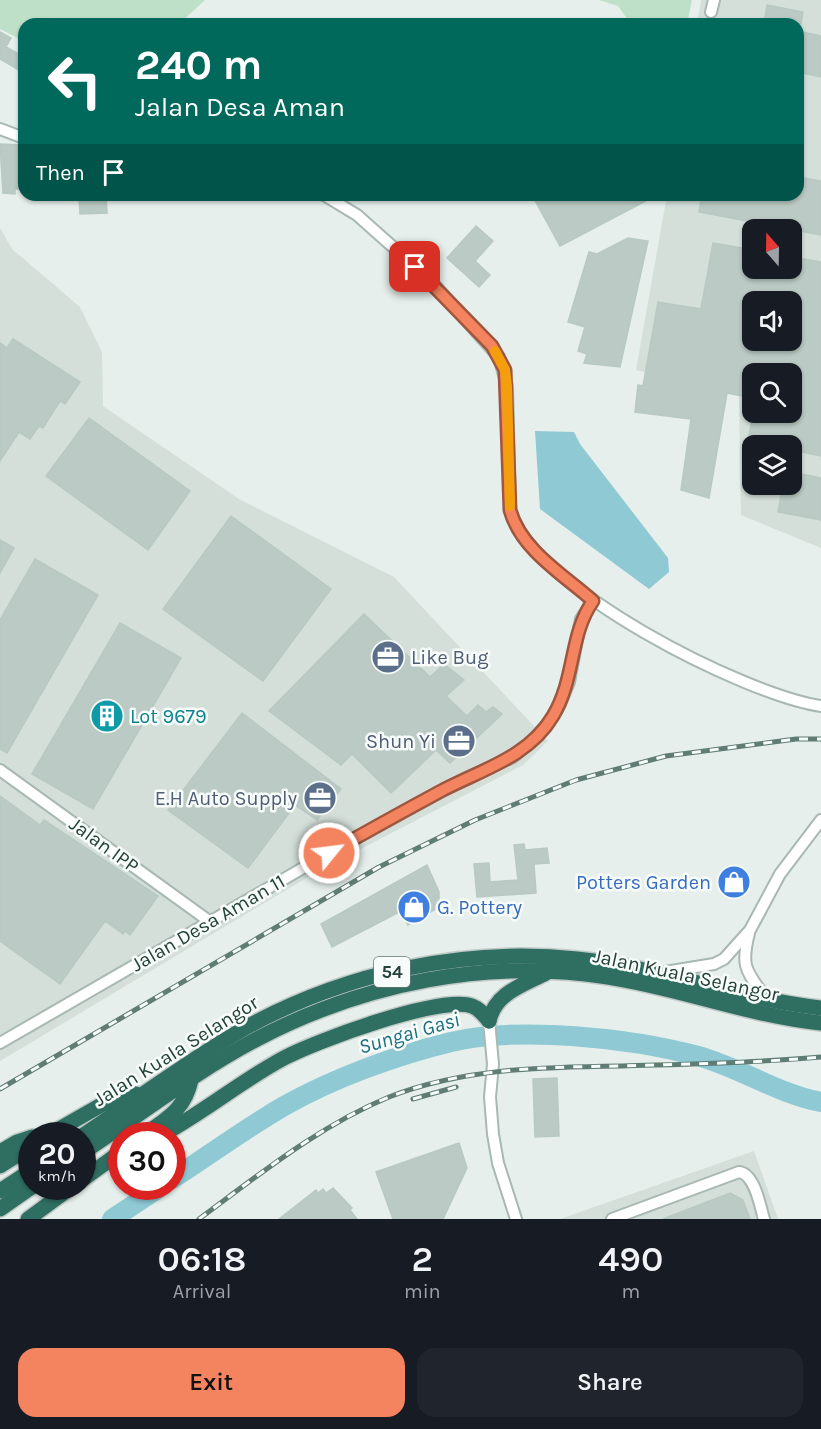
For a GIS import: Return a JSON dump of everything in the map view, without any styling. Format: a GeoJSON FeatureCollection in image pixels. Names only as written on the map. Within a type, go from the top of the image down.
{"type":"FeatureCollection","features":[{"type":"Feature","properties":{"kind":"highway","name":"Jalan Kuala Selangor"},"geometry":{"type":"LineString","coordinates":[[96,1127],[246,1028],[273,1015],[334,989],[394,971],[462,959],[513,957],[576,959],[662,973],[767,1000],[821,1008]]}},
{"type":"Feature","properties":{"kind":"highway","name":"Jalan Kuala Selangor"},"geometry":{"type":"LineString","coordinates":[[96,1144],[255,1040],[304,1016],[353,997],[441,978],[516,971],[609,977],[764,1014],[821,1023]]}},
{"type":"Feature","properties":{"kind":"highway"},"geometry":{"type":"LineString","coordinates":[[489,1025],[495,1003],[504,995],[546,972]]}},
{"type":"Feature","properties":{"kind":"highway"},"geometry":{"type":"LineString","coordinates":[[181,1122],[231,1088],[286,1057],[355,1028],[402,1014],[456,1004],[471,1005],[480,1010],[489,1025]]}},
{"type":"Feature","properties":{"kind":"highway"},"geometry":{"type":"LineString","coordinates":[[162,1122],[187,1099],[191,1080]]}},
{"type":"Feature","properties":{"kind":"highway"},"geometry":{"type":"LineString","coordinates":[[69,1122],[103,1104],[149,1091]]}},
{"type":"Feature","properties":{"kind":"highway"},"geometry":{"type":"LineString","coordinates":[[0,1152],[18,1142]]}},
{"type":"Feature","properties":{"kind":"highway"},"geometry":{"type":"LineString","coordinates":[[0,1166],[18,1155]]}},
{"type":"Feature","properties":{"kind":"highway"},"geometry":{"type":"LineString","coordinates":[[96,1170],[108,1161]]}},
{"type":"Feature","properties":{"kind":"highway"},"geometry":{"type":"LineString","coordinates":[[99,1168],[108,1163]]}},
{"type":"Feature","properties":{"kind":"highway"},"geometry":{"type":"LineString","coordinates":[[0,1191],[18,1179]]}},
{"type":"Feature","properties":{"kind":"highway"},"geometry":{"type":"LineString","coordinates":[[0,1209],[18,1196]]}},
{"type":"Feature","properties":{"kind":"highway"},"geometry":{"type":"LineString","coordinates":[[28,1219],[54,1200]]}},
{"type":"Feature","properties":{"kind":"street"},"geometry":{"type":"LineString","coordinates":[[711,12],[714,0]]}},
{"type":"Feature","properties":{"kind":"street"},"geometry":{"type":"LineString","coordinates":[[0,129],[18,136]]}},
{"type":"Feature","properties":{"kind":"street"},"geometry":{"type":"LineString","coordinates":[[334,201],[357,215],[430,280],[499,357],[507,386],[513,520],[534,550],[593,601],[686,657],[751,684],[821,706]]}},
{"type":"Feature","properties":{"kind":"street","name":"Jalan Desa Aman 11"},"geometry":{"type":"LineString","coordinates":[[0,1043],[208,921],[416,805],[513,757],[534,740],[561,704],[569,682],[581,619],[593,601]]}},
{"type":"Feature","properties":{"kind":"street","name":"Jalan IPP"},"geometry":{"type":"LineString","coordinates":[[0,770],[208,921]]}},
{"type":"Feature","properties":{"kind":"street"},"geometry":{"type":"LineString","coordinates":[[767,1000],[745,966],[743,956],[750,930],[780,874],[821,820]]}},
{"type":"Feature","properties":{"kind":"street"},"geometry":{"type":"LineString","coordinates":[[662,973],[714,964],[724,959],[750,930]]}},
{"type":"Feature","properties":{"kind":"street"},"geometry":{"type":"LineString","coordinates":[[489,1025],[493,1064],[490,1097],[493,1134],[498,1163],[516,1219]]}},
{"type":"Feature","properties":{"kind":"street"},"geometry":{"type":"LineString","coordinates":[[612,1219],[739,1172],[744,1173],[750,1179],[764,1219]]}},
{"type":"Feature","properties":{"kind":"shaded area"},"geometry":{"type":"Polygon","coordinates":[[[701,0],[821,0],[821,548],[741,515],[739,396],[636,370],[666,201],[804,201],[804,18],[698,18],[701,0]]]}},
{"type":"Feature","properties":{"kind":"shaded area"},"geometry":{"type":"Polygon","coordinates":[[[0,228],[12,249],[80,307],[102,352],[103,406],[239,499],[394,577],[548,741],[523,765],[318,871],[0,1061],[0,228]]]}},
{"type":"Feature","properties":{"kind":"shaded area"},"geometry":{"type":"Polygon","coordinates":[[[754,1151],[778,1219],[560,1219],[754,1151]]]}},
{"type":"Feature","properties":{"kind":"green space"},"geometry":{"type":"Polygon","coordinates":[[[0,0],[205,0],[186,18],[18,18],[18,38],[0,29],[0,0]]]}},
{"type":"Feature","properties":{"kind":"green space"},"geometry":{"type":"Polygon","coordinates":[[[599,0],[692,0],[688,18],[627,18],[618,6],[599,0]]]}},
{"type":"Feature","properties":{"kind":"water"},"geometry":{"type":"Polygon","coordinates":[[[535,431],[574,432],[580,444],[668,558],[669,572],[649,589],[540,509],[535,431]]]}},
{"type":"Feature","properties":{"kind":"building"},"geometry":{"type":"Polygon","coordinates":[[[767,5],[803,12],[802,18],[765,18],[767,5]]]}},
{"type":"Feature","properties":{"kind":"building"},"geometry":{"type":"Polygon","coordinates":[[[0,32],[11,38],[6,47],[18,54],[18,70],[0,59],[0,32]]]}},
{"type":"Feature","properties":{"kind":"building"},"geometry":{"type":"Polygon","coordinates":[[[804,32],[821,36],[821,77],[804,73],[804,32]]]}},
{"type":"Feature","properties":{"kind":"building"},"geometry":{"type":"Polygon","coordinates":[[[0,144],[18,145],[18,189],[15,189],[15,194],[3,193],[0,144]]]}},
{"type":"Feature","properties":{"kind":"building"},"geometry":{"type":"Polygon","coordinates":[[[804,178],[821,181],[821,235],[802,231],[802,219],[742,220],[699,212],[701,201],[804,201],[804,178]]]}},
{"type":"Feature","properties":{"kind":"building"},"geometry":{"type":"Polygon","coordinates":[[[79,201],[106,201],[107,213],[80,214],[79,201]]]}},
{"type":"Feature","properties":{"kind":"building"},"geometry":{"type":"Polygon","coordinates":[[[535,201],[646,201],[560,246],[535,201]]]}},
{"type":"Feature","properties":{"kind":"building"},"geometry":{"type":"Polygon","coordinates":[[[476,226],[493,241],[475,261],[490,275],[479,287],[447,258],[476,226]]]}},
{"type":"Feature","properties":{"kind":"building"},"geometry":{"type":"Polygon","coordinates":[[[628,238],[648,241],[620,367],[584,363],[587,354],[578,351],[585,327],[568,322],[589,252],[597,254],[628,238]]]}},
{"type":"Feature","properties":{"kind":"building"},"geometry":{"type":"Polygon","coordinates":[[[713,243],[742,248],[742,279],[802,279],[802,259],[821,262],[821,456],[802,452],[802,435],[749,435],[752,423],[802,423],[802,363],[742,363],[742,396],[727,393],[709,498],[681,490],[691,419],[635,412],[638,385],[643,386],[658,302],[701,309],[713,243]]]}},
{"type":"Feature","properties":{"kind":"building"},"geometry":{"type":"Polygon","coordinates":[[[13,339],[80,382],[65,404],[60,401],[43,428],[39,426],[30,439],[19,432],[0,461],[0,343],[7,348],[13,339]]]}},
{"type":"Feature","properties":{"kind":"building"},"geometry":{"type":"Polygon","coordinates":[[[89,418],[190,491],[148,550],[46,476],[89,418]]]}},
{"type":"Feature","properties":{"kind":"building"},"geometry":{"type":"Polygon","coordinates":[[[802,474],[821,478],[821,520],[778,512],[781,495],[802,495],[802,474]]]}},
{"type":"Feature","properties":{"kind":"building"},"geometry":{"type":"Polygon","coordinates":[[[231,516],[331,589],[263,681],[163,609],[231,516]]]}},
{"type":"Feature","properties":{"kind":"building"},"geometry":{"type":"Polygon","coordinates":[[[0,540],[14,548],[0,573],[0,540]]]}},
{"type":"Feature","properties":{"kind":"building"},"geometry":{"type":"Polygon","coordinates":[[[35,559],[98,595],[7,753],[0,749],[0,620],[35,559]]]}},
{"type":"Feature","properties":{"kind":"building"},"geometry":{"type":"Polygon","coordinates":[[[364,614],[430,677],[444,664],[464,680],[446,696],[467,716],[478,705],[486,712],[493,707],[502,714],[450,763],[436,750],[391,793],[352,754],[341,765],[269,711],[364,614]]]}},
{"type":"Feature","properties":{"kind":"building","name":"Lot 9679"},"geometry":{"type":"Polygon","coordinates":[[[120,623],[181,658],[93,809],[32,774],[120,623]]]}},
{"type":"Feature","properties":{"kind":"building"},"geometry":{"type":"Polygon","coordinates":[[[242,713],[341,789],[317,820],[295,805],[248,868],[168,810],[242,713]]]}},
{"type":"Feature","properties":{"kind":"building"},"geometry":{"type":"Polygon","coordinates":[[[0,796],[40,825],[44,820],[158,896],[130,935],[125,931],[123,934],[105,921],[60,984],[0,941],[0,796]]]}},
{"type":"Feature","properties":{"kind":"building"},"geometry":{"type":"Polygon","coordinates":[[[524,844],[525,850],[547,848],[549,863],[534,864],[536,893],[477,897],[474,864],[489,863],[490,882],[518,880],[514,845],[524,844]]]}},
{"type":"Feature","properties":{"kind":"building"},"geometry":{"type":"Polygon","coordinates":[[[427,865],[439,892],[439,907],[408,925],[401,911],[332,947],[321,924],[427,865]]]}},
{"type":"Feature","properties":{"kind":"building"},"geometry":{"type":"Polygon","coordinates":[[[557,1078],[559,1136],[535,1137],[533,1079],[557,1078]]]}},
{"type":"Feature","properties":{"kind":"building"},"geometry":{"type":"Polygon","coordinates":[[[459,1143],[467,1168],[443,1219],[393,1219],[376,1172],[459,1143]]]}},
{"type":"Feature","properties":{"kind":"building"},"geometry":{"type":"Polygon","coordinates":[[[333,1188],[352,1208],[350,1210],[357,1219],[279,1219],[316,1190],[318,1193],[323,1189],[326,1193],[333,1188]]]}},
{"type":"Feature","properties":{"kind":"building"},"geometry":{"type":"Polygon","coordinates":[[[730,1193],[743,1200],[750,1219],[663,1219],[730,1193]]]}},
{"type":"Feature","properties":{"kind":"waterway","name":"Sungai Gasi"},"geometry":{"type":"LineString","coordinates":[[186,1170],[271,1114],[324,1086],[366,1068],[409,1054],[479,1037],[575,1036],[640,1044],[714,1061],[790,1093],[821,1102]]}},
{"type":"Feature","properties":{"kind":"waterway","name":"Sungai Gasi"},"geometry":{"type":"LineString","coordinates":[[112,1219],[141,1200]]}},
{"type":"Feature","properties":{"kind":"railway"},"geometry":{"type":"LineString","coordinates":[[0,1089],[379,867],[475,820],[576,780],[666,756],[796,739],[821,739]]}},
{"type":"Feature","properties":{"kind":"railway"},"geometry":{"type":"LineString","coordinates":[[199,1219],[314,1136],[363,1109],[417,1087],[504,1071],[821,1057]]}},
{"type":"Feature","properties":{"kind":"railway"},"geometry":{"type":"LineString","coordinates":[[413,1099],[456,1087]]}},
{"type":"Feature","properties":{"kind":"slow traffic"},"geometry":{"type":"LineString","coordinates":[[495,351],[505,370],[507,386],[510,506]]}},
{"type":"Feature","properties":{"kind":"place","name":"Like Bug"},"geometry":{"type":"Point","coordinates":[388,657]}},
{"type":"Feature","properties":{"kind":"place","name":"Lot 9679"},"geometry":{"type":"Point","coordinates":[107,716]}},
{"type":"Feature","properties":{"kind":"place","name":"Shun Yi"},"geometry":{"type":"Point","coordinates":[459,741]}},
{"type":"Feature","properties":{"kind":"place","name":"E.H Auto Supply"},"geometry":{"type":"Point","coordinates":[320,798]}},
{"type":"Feature","properties":{"kind":"place","name":"Potters Garden"},"geometry":{"type":"Point","coordinates":[734,882]}},
{"type":"Feature","properties":{"kind":"place","name":"G. Pottery"},"geometry":{"type":"Point","coordinates":[414,907]}},
{"type":"Feature","properties":{"kind":"route"},"geometry":{"type":"LineString","coordinates":[[329,853],[464,779],[513,757],[534,740],[561,704],[569,682],[581,619],[593,601],[534,550],[516,526],[510,510],[505,370],[492,346],[415,267]]}}]}
